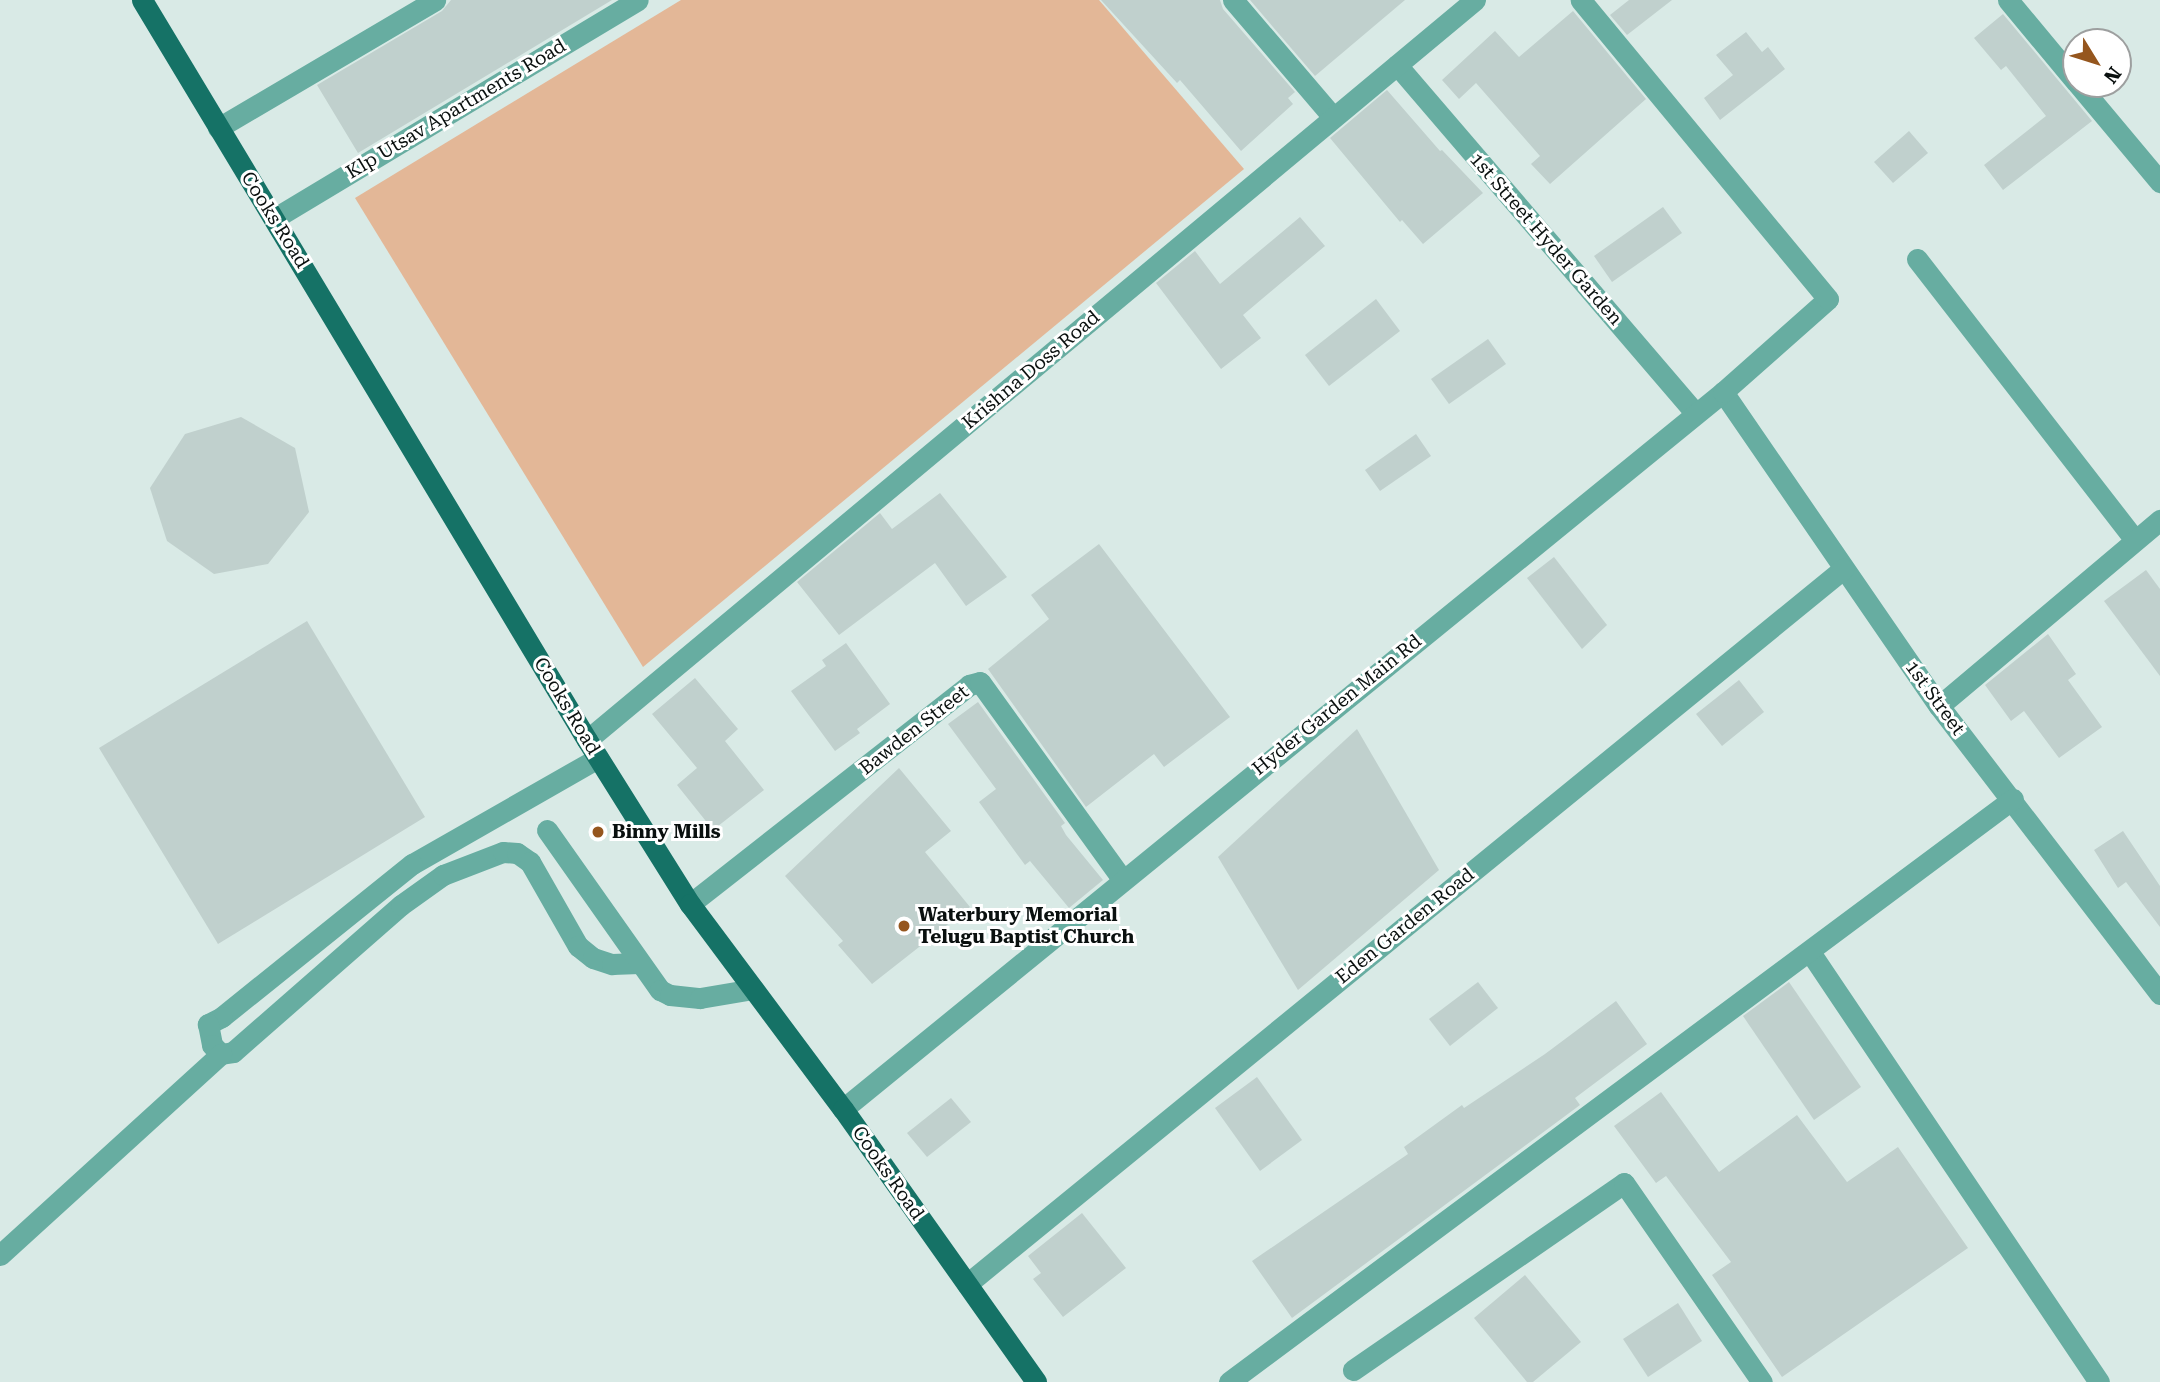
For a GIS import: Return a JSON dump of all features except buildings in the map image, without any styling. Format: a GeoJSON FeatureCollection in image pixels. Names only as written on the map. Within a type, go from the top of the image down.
{"type":"FeatureCollection","features":[{"type":"Feature","properties":{"kind":"main road","name":"Cooks Road"},"geometry":{"type":"LineString","coordinates":[[142,0],[593,749],[690,904],[843,1109],[1036,1382]]}},
{"type":"Feature","properties":{"kind":"street"},"geometry":{"type":"LineString","coordinates":[[218,128],[435,0]]}},
{"type":"Feature","properties":{"kind":"street","name":"Klp Utsav Apartments Road"},"geometry":{"type":"LineString","coordinates":[[275,218],[638,0]]}},
{"type":"Feature","properties":{"kind":"street"},"geometry":{"type":"LineString","coordinates":[[1233,0],[1333,117]]}},
{"type":"Feature","properties":{"kind":"street","name":"Krishna Doss Road"},"geometry":{"type":"LineString","coordinates":[[221,1054],[212,1045],[208,1024],[222,1017],[412,864],[475,829],[593,749],[1333,117],[1475,0]]}},
{"type":"Feature","properties":{"kind":"street","name":"Hyder Garden Main Rd"},"geometry":{"type":"LineString","coordinates":[[843,1109],[1723,392],[1828,299],[1581,0]]}},
{"type":"Feature","properties":{"kind":"street"},"geometry":{"type":"LineString","coordinates":[[2008,0],[2062,65]]}},
{"type":"Feature","properties":{"kind":"street","name":"1st Street Hyder Garden"},"geometry":{"type":"LineString","coordinates":[[1397,65],[1695,413]]}},
{"type":"Feature","properties":{"kind":"street"},"geometry":{"type":"LineString","coordinates":[[2090,98],[2160,182]]}},
{"type":"Feature","properties":{"kind":"street"},"geometry":{"type":"LineString","coordinates":[[1917,260],[2134,539]]}},
{"type":"Feature","properties":{"kind":"street","name":"1st Street"},"geometry":{"type":"LineString","coordinates":[[1723,392],[1939,706],[2160,994]]}},
{"type":"Feature","properties":{"kind":"street"},"geometry":{"type":"LineString","coordinates":[[1939,706],[2134,539],[2160,520]]}},
{"type":"Feature","properties":{"kind":"street","name":"Eden Garden Road"},"geometry":{"type":"LineString","coordinates":[[967,1284],[1843,569]]}},
{"type":"Feature","properties":{"kind":"street","name":"Bawden Street"},"geometry":{"type":"LineString","coordinates":[[690,904],[969,685],[980,682],[1123,880]]}},
{"type":"Feature","properties":{"kind":"street"},"geometry":{"type":"LineString","coordinates":[[1229,1382],[2013,799]]}},
{"type":"Feature","properties":{"kind":"street"},"geometry":{"type":"LineString","coordinates":[[547,830],[660,990],[670,995],[700,998],[753,989]]}},
{"type":"Feature","properties":{"kind":"street"},"geometry":{"type":"LineString","coordinates":[[0,1255],[221,1054],[233,1052],[443,875],[503,852],[517,853],[530,862],[578,946],[593,958],[612,964],[639,963]]}},
{"type":"Feature","properties":{"kind":"street"},"geometry":{"type":"LineString","coordinates":[[1810,951],[2099,1382]]}},
{"type":"Feature","properties":{"kind":"street"},"geometry":{"type":"LineString","coordinates":[[1353,1370],[1624,1183],[1762,1382]]}},
{"type":"Feature","properties":{"kind":"shaded area"},"geometry":{"type":"Polygon","coordinates":[[[681,0],[1099,0],[1244,169],[643,667],[355,198],[681,0]]]}},
{"type":"Feature","properties":{"kind":"place","name":"Binny Mills"},"geometry":{"type":"Point","coordinates":[598,832]}},
{"type":"Feature","properties":{"kind":"place","name":"Waterbury Memorial Telugu Baptist Church"},"geometry":{"type":"Point","coordinates":[904,926]}}]}
